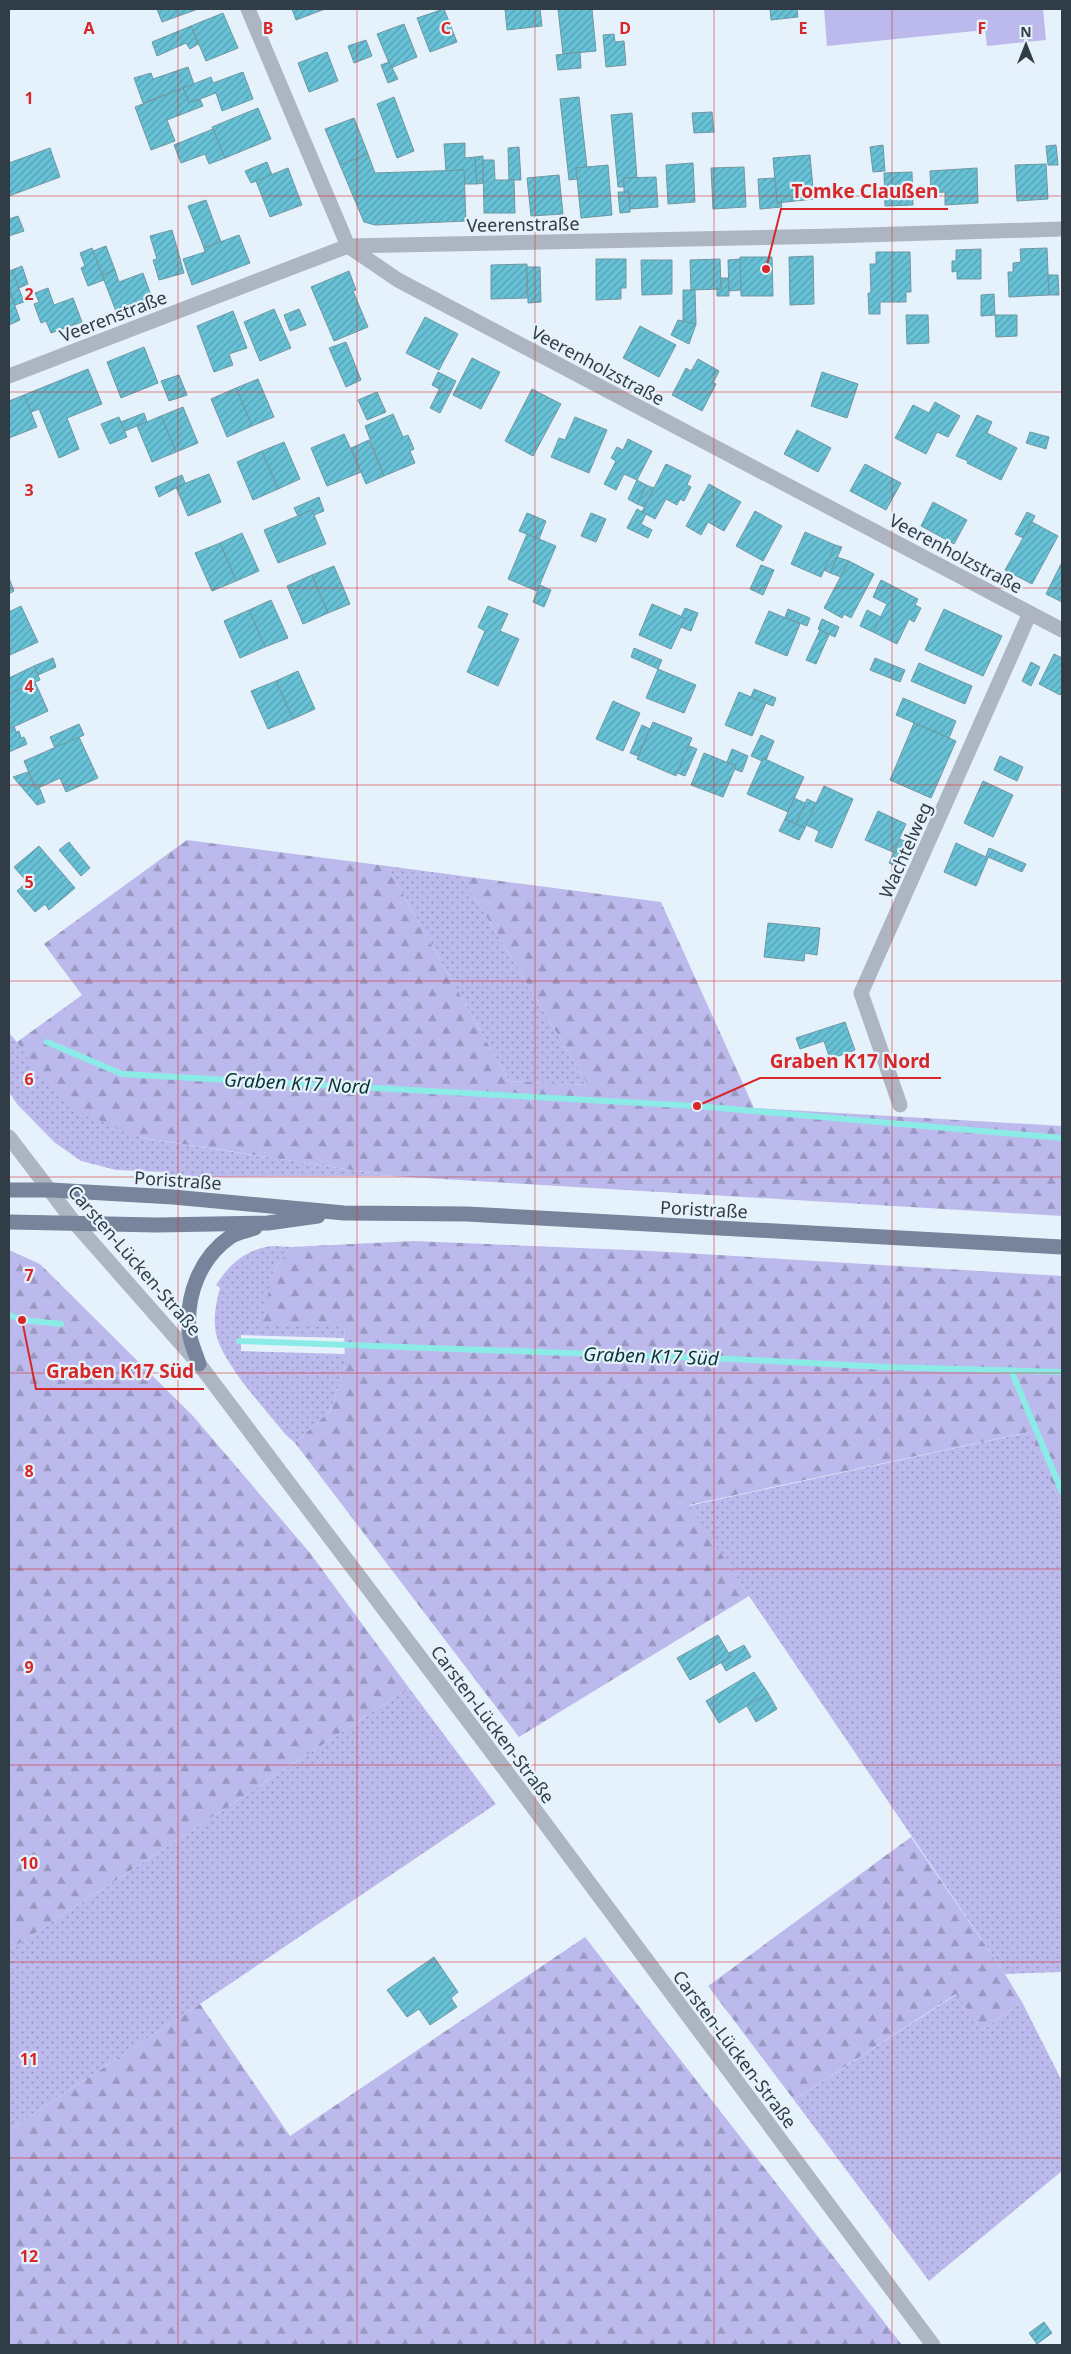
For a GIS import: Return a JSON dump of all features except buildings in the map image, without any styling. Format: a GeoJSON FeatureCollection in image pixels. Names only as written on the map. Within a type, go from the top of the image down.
{"type":"FeatureCollection","features":[{"type":"Feature","properties":{"kind":"main road","name":"Poristraße"},"geometry":{"type":"LineString","coordinates":[[9,1190],[51,1190],[193,1199],[344,1213],[467,1214],[1062,1247]]}},
{"type":"Feature","properties":{"kind":"main road","name":"Poristraße"},"geometry":{"type":"LineString","coordinates":[[9,1222],[157,1225],[268,1224],[344,1213]]}},
{"type":"Feature","properties":{"kind":"main road"},"geometry":{"type":"LineString","coordinates":[[199,1364],[189,1333],[189,1306],[201,1267],[217,1248],[231,1236],[268,1224]]}},
{"type":"Feature","properties":{"kind":"street"},"geometry":{"type":"LineString","coordinates":[[248,9],[348,246]]}},
{"type":"Feature","properties":{"kind":"street","name":"Veerenstraße"},"geometry":{"type":"LineString","coordinates":[[9,376],[348,246],[1062,229]]}},
{"type":"Feature","properties":{"kind":"street","name":"Veerenholzstraße"},"geometry":{"type":"LineString","coordinates":[[348,246],[398,280],[1062,630]]}},
{"type":"Feature","properties":{"kind":"street","name":"Wachtelweg"},"geometry":{"type":"LineString","coordinates":[[900,1105],[861,993],[1030,613]]}},
{"type":"Feature","properties":{"kind":"street","name":"Carsten-Lücken-Straße"},"geometry":{"type":"LineString","coordinates":[[9,1138],[74,1222],[199,1364],[509,1775],[932,2345]]}},
{"type":"Feature","properties":{"kind":"green space"},"geometry":{"type":"Polygon","coordinates":[[[824,9],[1043,9],[1046,40],[987,46],[985,30],[827,46],[824,9]]]}},
{"type":"Feature","properties":{"kind":"green space"},"geometry":{"type":"Polygon","coordinates":[[[187,840],[387,866],[509,1081],[588,1085],[462,876],[661,902],[754,1108],[1062,1126],[1062,1216],[391,1176],[143,1138],[74,1110],[33,1065],[17,1042],[82,995],[44,944],[187,840]]]}},
{"type":"Feature","properties":{"kind":"green space"},"geometry":{"type":"Polygon","coordinates":[[[387,866],[462,876],[588,1085],[509,1081],[387,866]]]}},
{"type":"Feature","properties":{"kind":"green space"},"geometry":{"type":"Polygon","coordinates":[[[9,1033],[17,1042],[142,1138],[391,1176],[166,1177],[166,1172],[116,1170],[81,1161],[54,1142],[17,1104],[9,1092],[9,1033]]]}},
{"type":"Feature","properties":{"kind":"green space"},"geometry":{"type":"Polygon","coordinates":[[[414,1241],[652,1251],[1062,1276],[1062,1506],[1029,1432],[689,1505],[749,1596],[519,1737],[295,1443],[331,1410],[345,1366],[344,1327],[262,1324],[273,1272],[291,1247],[414,1241]]]}},
{"type":"Feature","properties":{"kind":"green space"},"geometry":{"type":"Polygon","coordinates":[[[274,1246],[291,1247],[273,1272],[344,1327],[344,1338],[241,1335],[241,1351],[345,1354],[345,1366],[331,1410],[295,1443],[285,1434],[257,1400],[228,1361],[217,1337],[215,1325],[216,1306],[220,1288],[216,1285],[221,1277],[240,1258],[248,1253],[274,1246]]]}},
{"type":"Feature","properties":{"kind":"green space"},"geometry":{"type":"Polygon","coordinates":[[[9,1250],[40,1264],[193,1416],[310,1553],[409,1688],[9,1950],[9,1250]]]}},
{"type":"Feature","properties":{"kind":"green space"},"geometry":{"type":"Polygon","coordinates":[[[1030,1432],[1062,1506],[1062,1972],[1005,1974],[688,1506],[1030,1432]]]}},
{"type":"Feature","properties":{"kind":"green space"},"geometry":{"type":"Polygon","coordinates":[[[409,1688],[496,1804],[200,2004],[9,2130],[9,1950],[409,1688]]]}},
{"type":"Feature","properties":{"kind":"green space"},"geometry":{"type":"Polygon","coordinates":[[[911,1837],[1005,1974],[1022,2002],[982,2030],[956,1994],[794,2100],[708,1986],[911,1837]]]}},
{"type":"Feature","properties":{"kind":"green space"},"geometry":{"type":"Polygon","coordinates":[[[585,1937],[902,2345],[9,2345],[9,2130],[200,2004],[290,2136],[585,1937]]]}},
{"type":"Feature","properties":{"kind":"green space"},"geometry":{"type":"Polygon","coordinates":[[[957,1994],[982,2030],[1022,2002],[1062,2081],[1062,2171],[929,2281],[794,2100],[957,1994]]]}},
{"type":"Feature","properties":{"kind":"waterway","name":"Graben K17 Nord"},"geometry":{"type":"LineString","coordinates":[[47,1042],[122,1074],[697,1106],[1062,1138]]}},
{"type":"Feature","properties":{"kind":"waterway","name":"Graben K17 Süd"},"geometry":{"type":"LineString","coordinates":[[9,1315],[22,1320],[61,1324]]}},
{"type":"Feature","properties":{"kind":"waterway","name":"Graben K17 Süd"},"geometry":{"type":"LineString","coordinates":[[239,1341],[732,1359],[885,1367],[1062,1372]]}},
{"type":"Feature","properties":{"kind":"waterway"},"geometry":{"type":"LineString","coordinates":[[1011,1370],[1062,1492]]}},
{"type":"Feature","properties":{"kind":"place","name":"Tomke Claußen"},"geometry":{"type":"Point","coordinates":[766,269]}},
{"type":"Feature","properties":{"kind":"place","name":"Graben K17 Nord"},"geometry":{"type":"Point","coordinates":[697,1106]}},
{"type":"Feature","properties":{"kind":"place","name":"Graben K17 Süd"},"geometry":{"type":"Point","coordinates":[22,1320]}}]}
